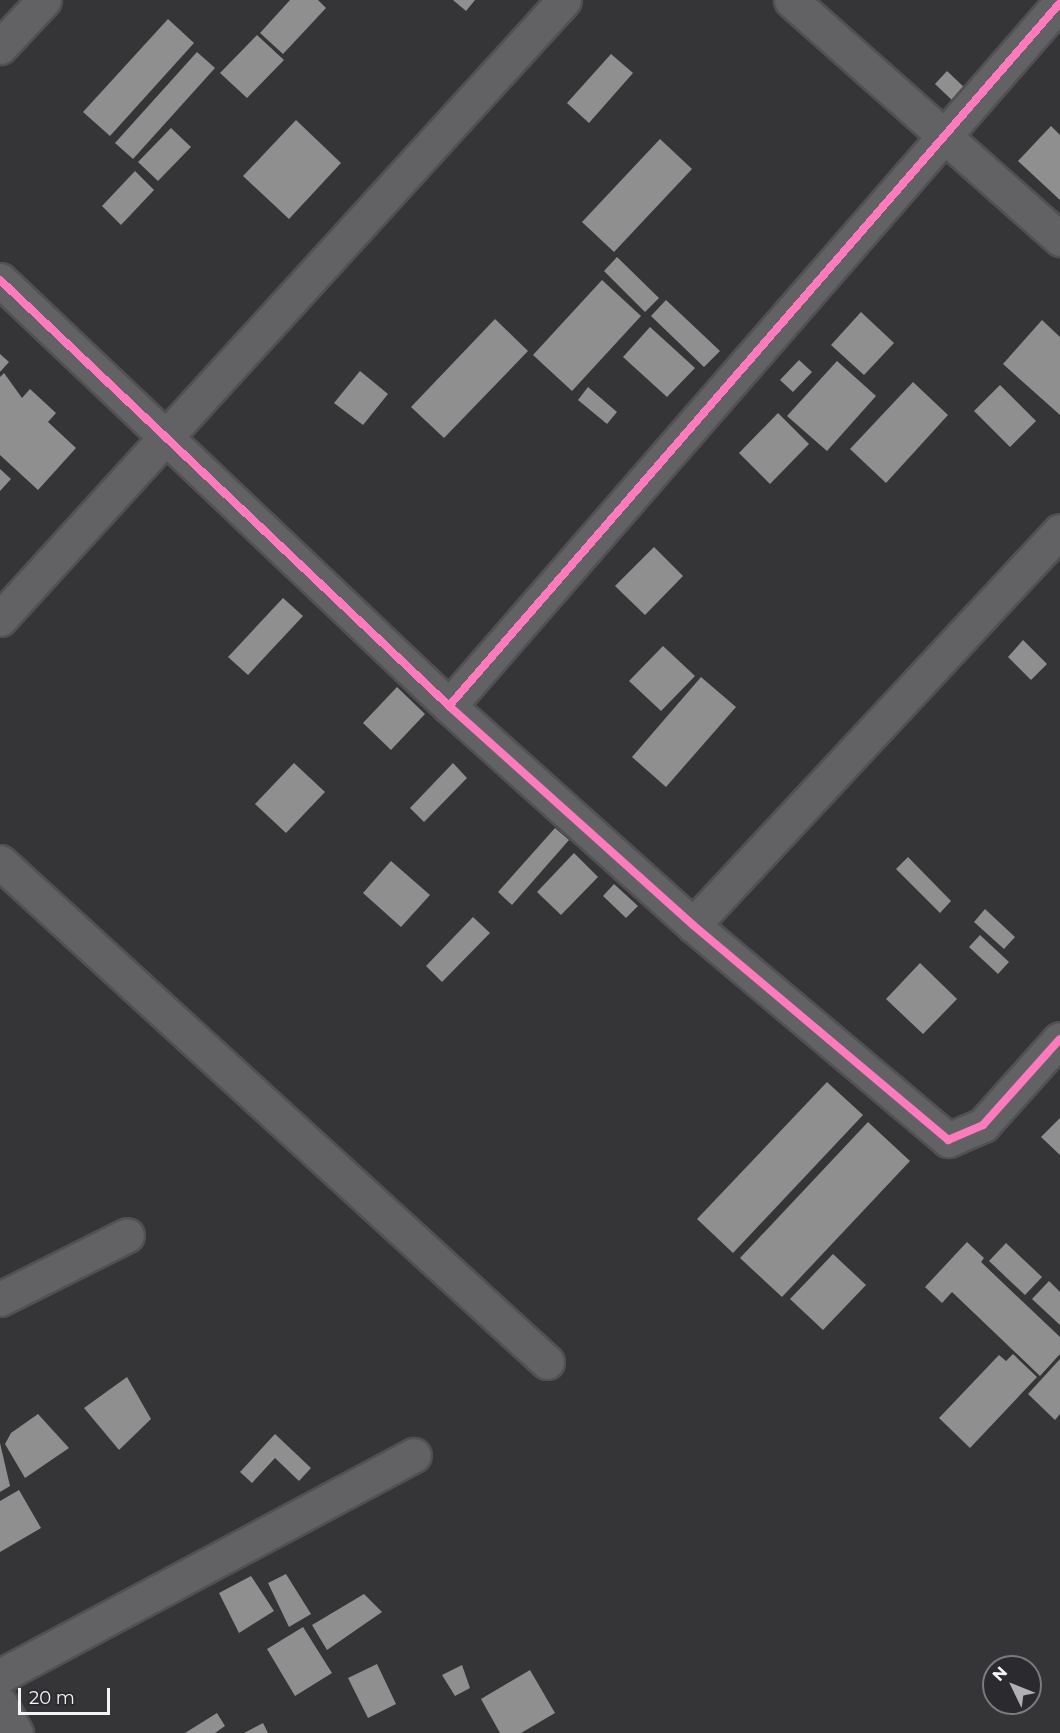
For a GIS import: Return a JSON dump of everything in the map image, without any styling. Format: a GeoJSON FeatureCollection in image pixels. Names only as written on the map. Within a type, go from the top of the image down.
{"type":"FeatureCollection","features":[{"type":"Feature","properties":{"kind":"street"},"geometry":{"type":"LineString","coordinates":[[0,47],[44,0]]}},
{"type":"Feature","properties":{"kind":"street"},"geometry":{"type":"LineString","coordinates":[[0,619],[564,0]]}},
{"type":"Feature","properties":{"kind":"street"},"geometry":{"type":"LineString","coordinates":[[791,0],[944,133],[1060,239]]}},
{"type":"Feature","properties":{"kind":"street"},"geometry":{"type":"LineString","coordinates":[[449,706],[944,133],[1060,3]]}},
{"type":"Feature","properties":{"kind":"street"},"geometry":{"type":"LineString","coordinates":[[0,280],[168,435],[449,706],[693,925],[948,1140],[983,1125],[1060,1039]]}},
{"type":"Feature","properties":{"kind":"street"},"geometry":{"type":"LineString","coordinates":[[693,925],[1060,531]]}},
{"type":"Feature","properties":{"kind":"street"},"geometry":{"type":"LineString","coordinates":[[0,862],[547,1362]]}},
{"type":"Feature","properties":{"kind":"street"},"geometry":{"type":"LineString","coordinates":[[0,1299],[127,1235]]}},
{"type":"Feature","properties":{"kind":"street"},"geometry":{"type":"LineString","coordinates":[[0,1676],[414,1455]]}},
{"type":"Feature","properties":{"kind":"street"},"geometry":{"type":"LineString","coordinates":[[0,1703],[16,1733]]}},
{"type":"Feature","properties":{"kind":"building"},"geometry":{"type":"Polygon","coordinates":[[[290,0],[318,0],[326,8],[283,54],[260,33],[290,0]]]}},
{"type":"Feature","properties":{"kind":"building"},"geometry":{"type":"Polygon","coordinates":[[[453,0],[475,0],[466,11],[453,0]]]}},
{"type":"Feature","properties":{"kind":"building"},"geometry":{"type":"Polygon","coordinates":[[[168,19],[194,43],[110,136],[83,112],[168,19]]]}},
{"type":"Feature","properties":{"kind":"building"},"geometry":{"type":"Polygon","coordinates":[[[257,35],[284,60],[247,98],[220,73],[257,35]]]}},
{"type":"Feature","properties":{"kind":"building"},"geometry":{"type":"Polygon","coordinates":[[[197,52],[215,68],[133,159],[115,143],[197,52]]]}},
{"type":"Feature","properties":{"kind":"building"},"geometry":{"type":"Polygon","coordinates":[[[611,54],[633,73],[589,123],[567,103],[611,54]]]}},
{"type":"Feature","properties":{"kind":"building"},"geometry":{"type":"Polygon","coordinates":[[[947,71],[966,89],[954,102],[935,84],[947,71]]]}},
{"type":"Feature","properties":{"kind":"building"},"geometry":{"type":"Polygon","coordinates":[[[296,120],[341,163],[289,219],[243,176],[296,120]]]}},
{"type":"Feature","properties":{"kind":"building"},"geometry":{"type":"Polygon","coordinates":[[[1051,126],[1060,135],[1060,200],[1018,161],[1051,126]]]}},
{"type":"Feature","properties":{"kind":"building"},"geometry":{"type":"Polygon","coordinates":[[[171,128],[191,147],[158,181],[138,162],[171,128]]]}},
{"type":"Feature","properties":{"kind":"building"},"geometry":{"type":"Polygon","coordinates":[[[660,139],[692,169],[614,252],[582,222],[660,139]]]}},
{"type":"Feature","properties":{"kind":"building"},"geometry":{"type":"Polygon","coordinates":[[[135,171],[154,190],[121,225],[102,206],[135,171]]]}},
{"type":"Feature","properties":{"kind":"building"},"geometry":{"type":"Polygon","coordinates":[[[617,257],[659,298],[645,312],[604,271],[617,257]]]}},
{"type":"Feature","properties":{"kind":"building"},"geometry":{"type":"Polygon","coordinates":[[[602,280],[641,316],[572,391],[533,355],[602,280]]]}},
{"type":"Feature","properties":{"kind":"building"},"geometry":{"type":"Polygon","coordinates":[[[666,300],[720,351],[704,367],[651,316],[666,300]]]}},
{"type":"Feature","properties":{"kind":"building"},"geometry":{"type":"Polygon","coordinates":[[[861,312],[894,343],[864,375],[831,345],[861,312]]]}},
{"type":"Feature","properties":{"kind":"building"},"geometry":{"type":"Polygon","coordinates":[[[495,319],[528,351],[444,438],[411,407],[495,319]]]}},
{"type":"Feature","properties":{"kind":"building"},"geometry":{"type":"Polygon","coordinates":[[[1042,320],[1060,337],[1060,415],[1003,364],[1042,320]]]}},
{"type":"Feature","properties":{"kind":"building"},"geometry":{"type":"Polygon","coordinates":[[[650,327],[695,368],[667,397],[623,357],[650,327]]]}},
{"type":"Feature","properties":{"kind":"building"},"geometry":{"type":"Polygon","coordinates":[[[0,354],[9,362],[0,372],[0,354]]]}},
{"type":"Feature","properties":{"kind":"building"},"geometry":{"type":"Polygon","coordinates":[[[799,360],[812,372],[793,392],[780,380],[799,360]]]}},
{"type":"Feature","properties":{"kind":"building"},"geometry":{"type":"Polygon","coordinates":[[[837,361],[876,396],[827,451],[787,416],[837,361]]]}},
{"type":"Feature","properties":{"kind":"building"},"geometry":{"type":"Polygon","coordinates":[[[360,371],[388,394],[363,425],[334,403],[360,371]]]}},
{"type":"Feature","properties":{"kind":"building"},"geometry":{"type":"Polygon","coordinates":[[[4,373],[22,398],[30,389],[56,413],[48,422],[76,448],[38,490],[0,455],[0,377],[4,373]]]}},
{"type":"Feature","properties":{"kind":"building"},"geometry":{"type":"Polygon","coordinates":[[[913,382],[948,415],[886,483],[850,449],[913,382]]]}},
{"type":"Feature","properties":{"kind":"building"},"geometry":{"type":"Polygon","coordinates":[[[1000,385],[1036,421],[1010,447],[974,411],[1000,385]]]}},
{"type":"Feature","properties":{"kind":"building"},"geometry":{"type":"Polygon","coordinates":[[[588,387],[617,412],[607,424],[578,400],[588,387]]]}},
{"type":"Feature","properties":{"kind":"building"},"geometry":{"type":"Polygon","coordinates":[[[778,413],[809,444],[770,484],[739,453],[778,413]]]}},
{"type":"Feature","properties":{"kind":"building"},"geometry":{"type":"Polygon","coordinates":[[[0,469],[11,479],[0,491],[0,469]]]}},
{"type":"Feature","properties":{"kind":"building"},"geometry":{"type":"Polygon","coordinates":[[[654,547],[683,576],[645,615],[615,586],[654,547]]]}},
{"type":"Feature","properties":{"kind":"building"},"geometry":{"type":"Polygon","coordinates":[[[283,598],[303,616],[248,675],[228,657],[283,598]]]}},
{"type":"Feature","properties":{"kind":"building"},"geometry":{"type":"Polygon","coordinates":[[[1023,640],[1047,664],[1031,680],[1008,657],[1023,640]]]}},
{"type":"Feature","properties":{"kind":"building"},"geometry":{"type":"Polygon","coordinates":[[[663,646],[695,676],[661,711],[629,681],[663,646]]]}},
{"type":"Feature","properties":{"kind":"building"},"geometry":{"type":"Polygon","coordinates":[[[701,677],[736,707],[666,787],[632,757],[701,677]]]}},
{"type":"Feature","properties":{"kind":"building"},"geometry":{"type":"Polygon","coordinates":[[[397,687],[425,714],[391,750],[363,723],[397,687]]]}},
{"type":"Feature","properties":{"kind":"building"},"geometry":{"type":"Polygon","coordinates":[[[294,763],[325,792],[286,833],[255,804],[294,763]]]}},
{"type":"Feature","properties":{"kind":"building"},"geometry":{"type":"Polygon","coordinates":[[[453,763],[467,778],[424,822],[410,808],[453,763]]]}},
{"type":"Feature","properties":{"kind":"building"},"geometry":{"type":"Polygon","coordinates":[[[555,828],[569,840],[512,905],[498,892],[555,828]]]}},
{"type":"Feature","properties":{"kind":"building"},"geometry":{"type":"Polygon","coordinates":[[[574,853],[598,877],[561,915],[537,892],[574,853]]]}},
{"type":"Feature","properties":{"kind":"building"},"geometry":{"type":"Polygon","coordinates":[[[908,857],[951,901],[940,913],[896,869],[908,857]]]}},
{"type":"Feature","properties":{"kind":"building"},"geometry":{"type":"Polygon","coordinates":[[[391,861],[430,895],[401,927],[363,893],[391,861]]]}},
{"type":"Feature","properties":{"kind":"building"},"geometry":{"type":"Polygon","coordinates":[[[614,884],[638,906],[626,918],[603,896],[614,884]]]}},
{"type":"Feature","properties":{"kind":"building"},"geometry":{"type":"Polygon","coordinates":[[[985,909],[1015,937],[1004,949],[974,922],[985,909]]]}},
{"type":"Feature","properties":{"kind":"building"},"geometry":{"type":"Polygon","coordinates":[[[473,917],[490,933],[442,982],[426,966],[473,917]]]}},
{"type":"Feature","properties":{"kind":"building"},"geometry":{"type":"Polygon","coordinates":[[[980,935],[1009,962],[998,974],[969,947],[980,935]]]}},
{"type":"Feature","properties":{"kind":"building"},"geometry":{"type":"Polygon","coordinates":[[[920,963],[957,999],[923,1034],[886,999],[920,963]]]}},
{"type":"Feature","properties":{"kind":"building"},"geometry":{"type":"Polygon","coordinates":[[[827,1082],[863,1115],[733,1253],[697,1219],[827,1082]]]}},
{"type":"Feature","properties":{"kind":"building"},"geometry":{"type":"Polygon","coordinates":[[[1060,1118],[1060,1155],[1041,1137],[1060,1118]]]}},
{"type":"Feature","properties":{"kind":"building"},"geometry":{"type":"Polygon","coordinates":[[[868,1122],[910,1161],[782,1297],[740,1258],[868,1122]]]}},
{"type":"Feature","properties":{"kind":"building"},"geometry":{"type":"Polygon","coordinates":[[[967,1242],[984,1258],[981,1262],[1060,1337],[1060,1354],[1040,1376],[952,1292],[942,1303],[925,1287],[967,1242]]]}},
{"type":"Feature","properties":{"kind":"building"},"geometry":{"type":"Polygon","coordinates":[[[1006,1243],[1042,1277],[1025,1295],[989,1261],[1006,1243]]]}},
{"type":"Feature","properties":{"kind":"building"},"geometry":{"type":"Polygon","coordinates":[[[833,1254],[866,1285],[823,1330],[790,1299],[833,1254]]]}},
{"type":"Feature","properties":{"kind":"building"},"geometry":{"type":"Polygon","coordinates":[[[1049,1281],[1060,1292],[1060,1325],[1032,1299],[1049,1281]]]}},
{"type":"Feature","properties":{"kind":"building"},"geometry":{"type":"Polygon","coordinates":[[[1013,1354],[1037,1377],[970,1448],[939,1418],[999,1355],[1006,1361],[1013,1354]]]}},
{"type":"Feature","properties":{"kind":"building"},"geometry":{"type":"Polygon","coordinates":[[[1060,1359],[1060,1414],[1055,1420],[1028,1394],[1060,1359]]]}},
{"type":"Feature","properties":{"kind":"building"},"geometry":{"type":"Polygon","coordinates":[[[127,1377],[151,1419],[119,1450],[84,1408],[127,1377]]]}},
{"type":"Feature","properties":{"kind":"building"},"geometry":{"type":"Polygon","coordinates":[[[38,1414],[69,1448],[25,1478],[5,1444],[11,1433],[38,1414]]]}},
{"type":"Feature","properties":{"kind":"building"},"geometry":{"type":"Polygon","coordinates":[[[275,1434],[311,1468],[299,1481],[275,1458],[252,1483],[240,1472],[275,1434]]]}},
{"type":"Feature","properties":{"kind":"building"},"geometry":{"type":"Polygon","coordinates":[[[0,1443],[10,1486],[0,1492],[0,1443]]]}},
{"type":"Feature","properties":{"kind":"building"},"geometry":{"type":"Polygon","coordinates":[[[19,1490],[41,1528],[0,1552],[0,1501],[19,1490]]]}},
{"type":"Feature","properties":{"kind":"building"},"geometry":{"type":"Polygon","coordinates":[[[286,1574],[311,1614],[289,1627],[268,1583],[286,1574]]]}},
{"type":"Feature","properties":{"kind":"building"},"geometry":{"type":"Polygon","coordinates":[[[251,1576],[274,1611],[239,1633],[219,1593],[251,1576]]]}},
{"type":"Feature","properties":{"kind":"building"},"geometry":{"type":"Polygon","coordinates":[[[364,1594],[382,1612],[327,1650],[312,1625],[364,1594]]]}},
{"type":"Feature","properties":{"kind":"building"},"geometry":{"type":"Polygon","coordinates":[[[303,1627],[332,1673],[295,1696],[267,1649],[303,1627]]]}},
{"type":"Feature","properties":{"kind":"building"},"geometry":{"type":"Polygon","coordinates":[[[377,1664],[396,1704],[368,1718],[348,1678],[377,1664]]]}},
{"type":"Feature","properties":{"kind":"building"},"geometry":{"type":"Polygon","coordinates":[[[462,1665],[470,1688],[455,1696],[442,1675],[462,1665]]]}},
{"type":"Feature","properties":{"kind":"building"},"geometry":{"type":"Polygon","coordinates":[[[530,1670],[555,1713],[521,1733],[500,1733],[481,1699],[530,1670]]]}},
{"type":"Feature","properties":{"kind":"building"},"geometry":{"type":"Polygon","coordinates":[[[217,1713],[225,1726],[215,1733],[185,1733],[217,1713]]]}},
{"type":"Feature","properties":{"kind":"building"},"geometry":{"type":"Polygon","coordinates":[[[263,1723],[268,1733],[244,1733],[263,1723]]]}},
{"type":"Feature","properties":{"kind":"cycle path"},"geometry":{"type":"LineString","coordinates":[[449,706],[1060,3]]}},
{"type":"Feature","properties":{"kind":"cycle path"},"geometry":{"type":"LineString","coordinates":[[0,280],[449,706],[693,925],[948,1140],[983,1125],[1060,1039]]}}]}
